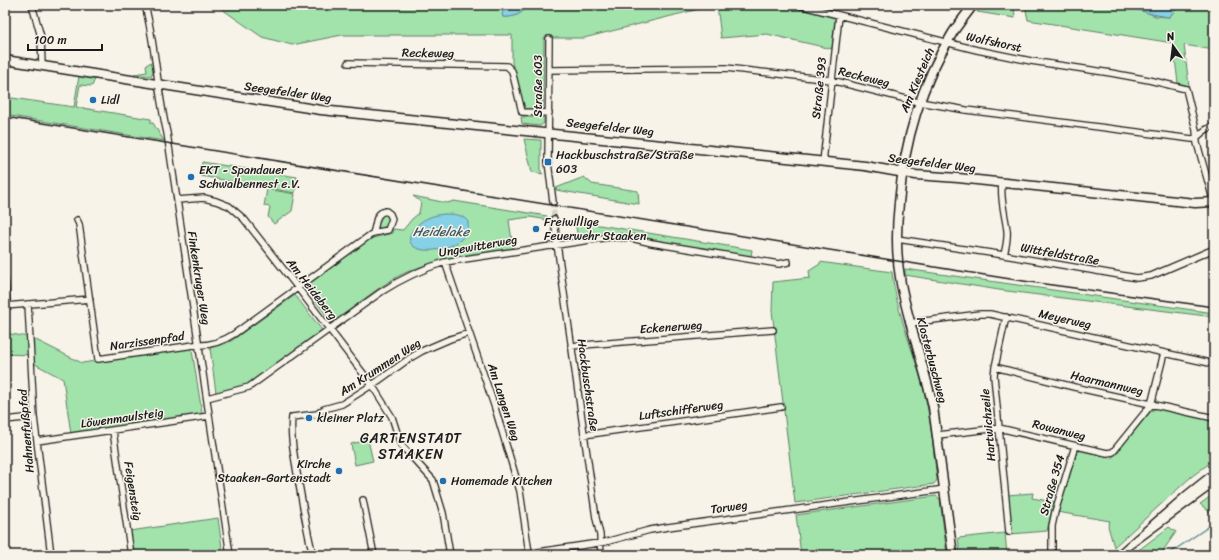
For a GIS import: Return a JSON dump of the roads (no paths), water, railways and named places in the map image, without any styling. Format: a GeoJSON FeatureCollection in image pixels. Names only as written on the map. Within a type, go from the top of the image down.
{"type":"FeatureCollection","features":[{"type":"Feature","properties":{"kind":"street"},"geometry":{"type":"LineString","coordinates":[[32,5],[41,37],[42,66]]}},
{"type":"Feature","properties":{"kind":"street","name":"Finkenkruger Weg"},"geometry":{"type":"LineString","coordinates":[[144,5],[151,30],[230,555]]}},
{"type":"Feature","properties":{"kind":"street","name":"Wolfshorst"},"geometry":{"type":"LineString","coordinates":[[799,5],[946,43],[1031,61],[1149,80],[1186,89],[1196,130],[1196,138]]}},
{"type":"Feature","properties":{"kind":"street","name":"Am Kiesteich"},"geometry":{"type":"LineString","coordinates":[[902,172],[912,123],[935,64],[946,43],[973,5]]}},
{"type":"Feature","properties":{"kind":"street","name":"Straße 393"},"geometry":{"type":"LineString","coordinates":[[823,162],[839,16]]}},
{"type":"Feature","properties":{"kind":"street","name":"Straße 603"},"geometry":{"type":"LineString","coordinates":[[548,133],[549,39]]}},
{"type":"Feature","properties":{"kind":"street","name":"Seegefelder Weg"},"geometry":{"type":"LineString","coordinates":[[5,60],[321,110],[823,162],[902,172],[1195,203],[1214,202]]}},
{"type":"Feature","properties":{"kind":"street","name":"Reckeweg"},"geometry":{"type":"LineString","coordinates":[[348,63],[508,66],[512,71],[522,112],[549,113]]}},
{"type":"Feature","properties":{"kind":"street","name":"Reckeweg"},"geometry":{"type":"LineString","coordinates":[[549,70],[726,68],[831,80],[919,102],[966,110],[1192,139],[1196,138]]}},
{"type":"Feature","properties":{"kind":"street"},"geometry":{"type":"LineString","coordinates":[[1214,125],[1196,138],[1214,202]]}},
{"type":"Feature","properties":{"kind":"street"},"geometry":{"type":"LineString","coordinates":[[548,133],[548,162],[553,202]]}},
{"type":"Feature","properties":{"kind":"street","name":"Klosterbuschweg"},"geometry":{"type":"LineString","coordinates":[[902,172],[897,224],[900,276],[909,323],[930,391],[938,435],[953,555]]}},
{"type":"Feature","properties":{"kind":"street"},"geometry":{"type":"LineString","coordinates":[[1002,183],[1003,204],[1007,230],[1007,243],[1004,255]]}},
{"type":"Feature","properties":{"kind":"street","name":"Am Heideberg"},"geometry":{"type":"LineString","coordinates":[[176,200],[204,198],[229,206],[244,219],[298,288],[372,385],[390,413],[401,445],[433,480],[445,523],[450,555]]}},
{"type":"Feature","properties":{"kind":"street","name":"Hackbuschstraße"},"geometry":{"type":"LineString","coordinates":[[554,219],[601,555]]}},
{"type":"Feature","properties":{"kind":"street"},"geometry":{"type":"LineString","coordinates":[[5,281],[6,305],[90,299],[79,224],[77,220]]}},
{"type":"Feature","properties":{"kind":"street"},"geometry":{"type":"LineString","coordinates":[[199,345],[218,342],[228,338],[373,233]]}},
{"type":"Feature","properties":{"kind":"street","name":"Ungewitterweg"},"geometry":{"type":"LineString","coordinates":[[207,398],[248,387],[397,282],[419,271],[445,262],[606,237],[622,237],[779,264],[788,262]]}},
{"type":"Feature","properties":{"kind":"street","name":"Wittfeldstraße"},"geometry":{"type":"LineString","coordinates":[[897,239],[1140,278],[1150,276],[1214,249]]}},
{"type":"Feature","properties":{"kind":"street","name":"Am Langen Weg"},"geometry":{"type":"LineString","coordinates":[[445,262],[495,408],[520,491],[529,553]]}},
{"type":"Feature","properties":{"kind":"street","name":"Narzissenpfad"},"geometry":{"type":"LineString","coordinates":[[90,299],[98,359],[199,345]]}},
{"type":"Feature","properties":{"kind":"street","name":"Hahnenfußpfad"},"geometry":{"type":"LineString","coordinates":[[28,304],[34,417],[52,555]]}},
{"type":"Feature","properties":{"kind":"street","name":"Meyerweg"},"geometry":{"type":"LineString","coordinates":[[909,323],[990,314],[1214,364]]}},
{"type":"Feature","properties":{"kind":"street","name":"Hartwichzeile"},"geometry":{"type":"LineString","coordinates":[[1006,317],[994,376],[1009,532]]}},
{"type":"Feature","properties":{"kind":"street","name":"Eckenerweg"},"geometry":{"type":"LineString","coordinates":[[571,346],[772,330]]}},
{"type":"Feature","properties":{"kind":"street","name":"Am Krummen Weg"},"geometry":{"type":"LineString","coordinates":[[313,555],[306,529],[293,441],[292,417],[317,414],[324,409],[342,404],[422,351],[450,339],[470,333]]}},
{"type":"Feature","properties":{"kind":"street"},"geometry":{"type":"LineString","coordinates":[[1151,405],[1164,353]]}},
{"type":"Feature","properties":{"kind":"street","name":"Haarmannweg"},"geometry":{"type":"LineString","coordinates":[[995,367],[1151,405],[1214,418]]}},
{"type":"Feature","properties":{"kind":"street","name":"Rowanweg"},"geometry":{"type":"LineString","coordinates":[[938,435],[999,428],[1107,453],[1113,452],[1151,405]]}},
{"type":"Feature","properties":{"kind":"street","name":"Luftschifferweg"},"geometry":{"type":"LineString","coordinates":[[584,435],[781,407]]}},
{"type":"Feature","properties":{"kind":"street","name":"Löwenmaulsteig"},"geometry":{"type":"LineString","coordinates":[[37,441],[209,416]]}},
{"type":"Feature","properties":{"kind":"street"},"geometry":{"type":"LineString","coordinates":[[5,420],[34,417]]}},
{"type":"Feature","properties":{"kind":"street","name":"Feigensteig"},"geometry":{"type":"LineString","coordinates":[[113,430],[132,555]]}},
{"type":"Feature","properties":{"kind":"street","name":"Straße 354"},"geometry":{"type":"LineString","coordinates":[[1052,555],[1052,526],[1075,446]]}},
{"type":"Feature","properties":{"kind":"street","name":"Torweg"},"geometry":{"type":"LineString","coordinates":[[518,555],[600,542],[668,527],[945,489]]}},
{"type":"Feature","properties":{"kind":"street"},"geometry":{"type":"LineString","coordinates":[[363,500],[374,555]]}},
{"type":"Feature","properties":{"kind":"water"},"geometry":{"type":"Polygon","coordinates":[[[437,5],[491,5],[475,10],[437,5]]]}},
{"type":"Feature","properties":{"kind":"water"},"geometry":{"type":"Polygon","coordinates":[[[509,5],[527,5],[523,11],[517,15],[503,17],[502,13],[509,5]]]}},
{"type":"Feature","properties":{"kind":"water"},"geometry":{"type":"Polygon","coordinates":[[[1125,5],[1186,5],[1175,10],[1169,17],[1125,5]]]}},
{"type":"Feature","properties":{"kind":"water","name":"Heidelake"},"geometry":{"type":"Polygon","coordinates":[[[444,214],[461,216],[468,222],[466,233],[458,242],[447,247],[434,250],[423,250],[414,246],[410,240],[416,226],[427,219],[444,214]]]}},
{"type":"Feature","properties":{"kind":"waterway"},"geometry":{"type":"LineString","coordinates":[[1167,555],[1214,523]]}},
{"type":"Feature","properties":{"kind":"tunnel"},"geometry":{"type":"LineString","coordinates":[[553,202],[554,219]]}},
{"type":"Feature","properties":{"kind":"railway"},"geometry":{"type":"LineString","coordinates":[[5,117],[947,269],[1214,307]]}},
{"type":"Feature","properties":{"kind":"railway"},"geometry":{"type":"LineString","coordinates":[[1112,555],[1185,491],[1214,468]]}},
{"type":"Feature","properties":{"kind":"railway"},"geometry":{"type":"LineString","coordinates":[[1123,555],[1214,488]]}},
{"type":"Feature","properties":{"kind":"place","name":"Lidl"},"geometry":{"type":"Point","coordinates":[93,100]}},
{"type":"Feature","properties":{"kind":"place","name":"Hackbuschstraße/Straße 603"},"geometry":{"type":"Point","coordinates":[548,162]}},
{"type":"Feature","properties":{"kind":"place","name":"EKT - Spandauer Schwalbennest e.V."},"geometry":{"type":"Point","coordinates":[191,177]}},
{"type":"Feature","properties":{"kind":"place","name":"Freiwillige Feuerwehr Staaken"},"geometry":{"type":"Point","coordinates":[536,229]}},
{"type":"Feature","properties":{"kind":"place","name":"kleiner Platz"},"geometry":{"type":"Point","coordinates":[309,418]}},
{"type":"Feature","properties":{"kind":"place","name":"Kirche Staaken-Gartenstadt"},"geometry":{"type":"Point","coordinates":[339,471]}},
{"type":"Feature","properties":{"kind":"place","name":"Homemade Kitchen"},"geometry":{"type":"Point","coordinates":[443,481]}},
{"type":"Feature","properties":{"kind":"district","name":"GARTENSTADT STAAKEN"},"geometry":{"type":"Point","coordinates":[411,446]}}]}
